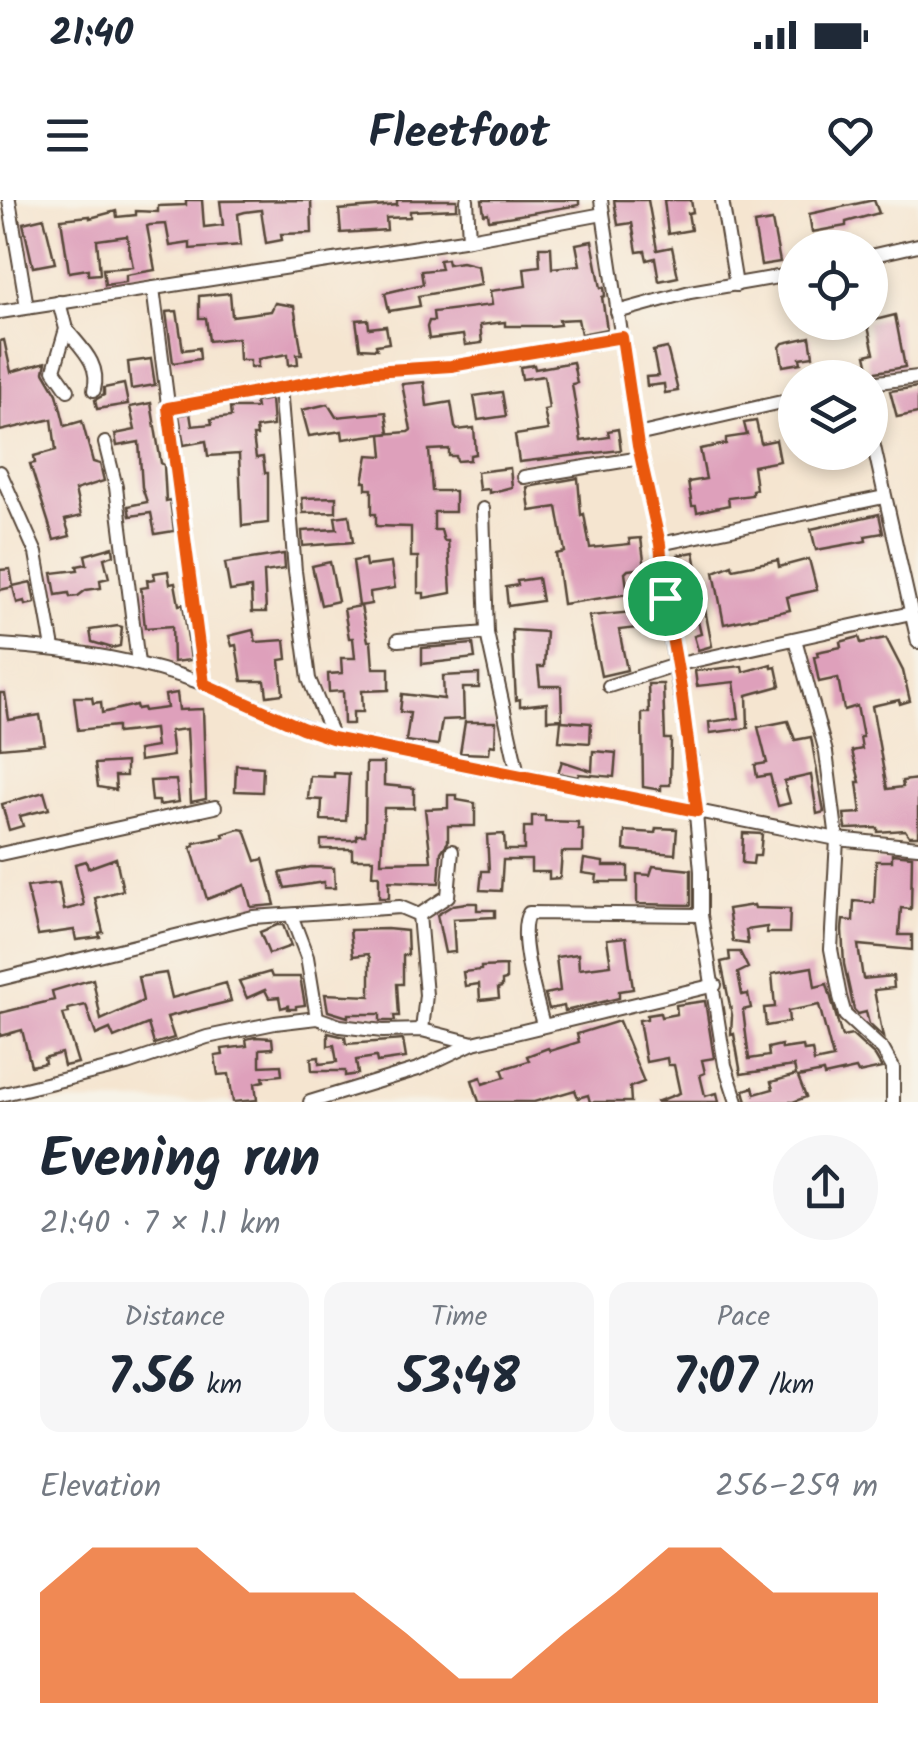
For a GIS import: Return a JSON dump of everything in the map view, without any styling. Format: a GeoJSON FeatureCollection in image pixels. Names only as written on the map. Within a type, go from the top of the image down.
{"type":"FeatureCollection","features":[{"type":"Feature","properties":{"kind":"street"},"geometry":{"type":"LineString","coordinates":[[9,200],[26,307]]}},
{"type":"Feature","properties":{"kind":"street"},"geometry":{"type":"LineString","coordinates":[[467,200],[469,239]]}},
{"type":"Feature","properties":{"kind":"street"},"geometry":{"type":"LineString","coordinates":[[722,200],[736,285]]}},
{"type":"Feature","properties":{"kind":"street"},"geometry":{"type":"LineString","coordinates":[[0,312],[469,239],[602,207],[681,688],[697,811],[701,914],[726,1064],[737,1102]]}},
{"type":"Feature","properties":{"kind":"street"},"geometry":{"type":"LineString","coordinates":[[888,252],[918,245]]}},
{"type":"Feature","properties":{"kind":"street"},"geometry":{"type":"LineString","coordinates":[[617,312],[690,292],[778,277]]}},
{"type":"Feature","properties":{"kind":"street"},"geometry":{"type":"LineString","coordinates":[[153,288],[204,684]]}},
{"type":"Feature","properties":{"kind":"street"},"geometry":{"type":"LineString","coordinates":[[59,302],[66,329],[93,362],[98,377],[94,390]]}},
{"type":"Feature","properties":{"kind":"street"},"geometry":{"type":"LineString","coordinates":[[66,329],[54,370],[68,390]]}},
{"type":"Feature","properties":{"kind":"street"},"geometry":{"type":"LineString","coordinates":[[168,408],[373,371],[451,366],[622,337]]}},
{"type":"Feature","properties":{"kind":"street"},"geometry":{"type":"LineString","coordinates":[[888,381],[918,377]]}},
{"type":"Feature","properties":{"kind":"street"},"geometry":{"type":"LineString","coordinates":[[280,387],[295,571],[310,679],[332,738]]}},
{"type":"Feature","properties":{"kind":"street"},"geometry":{"type":"LineString","coordinates":[[637,435],[778,403]]}},
{"type":"Feature","properties":{"kind":"street"},"geometry":{"type":"LineString","coordinates":[[106,443],[116,487],[138,664]]}},
{"type":"Feature","properties":{"kind":"street"},"geometry":{"type":"LineString","coordinates":[[524,477],[641,458]]}},
{"type":"Feature","properties":{"kind":"street"},"geometry":{"type":"LineString","coordinates":[[878,470],[918,642]]}},
{"type":"Feature","properties":{"kind":"street"},"geometry":{"type":"LineString","coordinates":[[0,472],[36,554],[53,648]]}},
{"type":"Feature","properties":{"kind":"street"},"geometry":{"type":"LineString","coordinates":[[660,544],[884,497]]}},
{"type":"Feature","properties":{"kind":"street"},"geometry":{"type":"LineString","coordinates":[[483,509],[487,633],[518,774]]}},
{"type":"Feature","properties":{"kind":"street"},"geometry":{"type":"LineString","coordinates":[[609,686],[675,665],[911,613]]}},
{"type":"Feature","properties":{"kind":"street"},"geometry":{"type":"LineString","coordinates":[[398,640],[487,633]]}},
{"type":"Feature","properties":{"kind":"street"},"geometry":{"type":"LineString","coordinates":[[795,639],[826,752],[837,838],[831,949],[840,997],[846,1015],[883,1050],[893,1068],[893,1102]]}},
{"type":"Feature","properties":{"kind":"street"},"geometry":{"type":"LineString","coordinates":[[0,646],[53,648],[138,664],[204,684],[332,738],[837,838],[918,847]]}},
{"type":"Feature","properties":{"kind":"street"},"geometry":{"type":"LineString","coordinates":[[0,854],[215,808]]}},
{"type":"Feature","properties":{"kind":"street"},"geometry":{"type":"LineString","coordinates":[[419,915],[448,896],[452,851]]}},
{"type":"Feature","properties":{"kind":"street"},"geometry":{"type":"LineString","coordinates":[[0,979],[253,917],[400,907],[419,915]]}},
{"type":"Feature","properties":{"kind":"street"},"geometry":{"type":"LineString","coordinates":[[543,1025],[530,972],[524,921],[529,913],[701,914]]}},
{"type":"Feature","properties":{"kind":"street"},"geometry":{"type":"LineString","coordinates":[[290,915],[307,957],[318,1018]]}},
{"type":"Feature","properties":{"kind":"street"},"geometry":{"type":"LineString","coordinates":[[419,915],[426,995],[422,1030]]}},
{"type":"Feature","properties":{"kind":"street"},"geometry":{"type":"LineString","coordinates":[[310,1102],[361,1095],[472,1043],[714,985]]}},
{"type":"Feature","properties":{"kind":"street"},"geometry":{"type":"LineString","coordinates":[[0,1095],[127,1064],[207,1037],[318,1018],[340,1026],[383,1031],[422,1030],[472,1043]]}},
{"type":"Feature","properties":{"kind":"building"},"geometry":{"type":"Polygon","coordinates":[[[186,200],[202,200],[204,227],[223,225],[220,201],[311,200],[312,233],[281,234],[282,240],[266,243],[261,210],[245,212],[238,214],[241,245],[190,249],[190,243],[170,246],[166,224],[150,225],[147,226],[155,270],[126,275],[126,282],[105,285],[103,269],[133,267],[127,236],[97,240],[100,274],[88,275],[88,269],[69,272],[61,219],[90,218],[116,211],[117,217],[136,215],[136,211],[158,212],[158,206],[186,205],[186,200]]]}},
{"type":"Feature","properties":{"kind":"building"},"geometry":{"type":"Polygon","coordinates":[[[397,200],[457,200],[457,209],[410,211],[410,217],[386,218],[387,230],[341,233],[339,210],[397,205],[397,200]]]}},
{"type":"Feature","properties":{"kind":"building"},"geometry":{"type":"Polygon","coordinates":[[[482,200],[579,200],[579,205],[489,220],[482,200]]]}},
{"type":"Feature","properties":{"kind":"building"},"geometry":{"type":"Polygon","coordinates":[[[614,200],[648,200],[657,250],[672,247],[678,277],[659,281],[655,258],[647,260],[645,251],[637,252],[632,223],[618,225],[614,200]]]}},
{"type":"Feature","properties":{"kind":"building"},"geometry":{"type":"Polygon","coordinates":[[[664,200],[691,200],[691,230],[668,234],[664,200]]]}},
{"type":"Feature","properties":{"kind":"building"},"geometry":{"type":"Polygon","coordinates":[[[874,200],[879,213],[823,230],[812,230],[809,214],[874,200]]]}},
{"type":"Feature","properties":{"kind":"building"},"geometry":{"type":"Polygon","coordinates":[[[44,218],[55,263],[33,267],[23,223],[44,218]]]}},
{"type":"Feature","properties":{"kind":"building"},"geometry":{"type":"Polygon","coordinates":[[[772,221],[778,262],[761,265],[754,224],[772,221]]]}},
{"type":"Feature","properties":{"kind":"building"},"geometry":{"type":"Polygon","coordinates":[[[592,241],[601,288],[604,287],[607,329],[581,334],[578,319],[559,320],[560,325],[549,326],[505,326],[505,322],[480,325],[482,343],[465,345],[463,335],[429,339],[427,327],[429,321],[434,321],[433,312],[492,305],[490,291],[526,286],[524,268],[540,266],[539,247],[551,247],[552,268],[580,265],[576,244],[592,241]]]}},
{"type":"Feature","properties":{"kind":"building"},"geometry":{"type":"Polygon","coordinates":[[[447,259],[448,264],[478,266],[481,285],[418,296],[420,306],[389,311],[385,293],[423,284],[421,271],[441,269],[439,260],[447,259]]]}},
{"type":"Feature","properties":{"kind":"building"},"geometry":{"type":"Polygon","coordinates":[[[230,293],[232,316],[271,311],[275,303],[294,306],[302,354],[297,354],[298,364],[289,365],[288,354],[258,359],[258,367],[250,367],[250,360],[239,360],[238,338],[209,341],[206,318],[199,318],[199,296],[230,293]]]}},
{"type":"Feature","properties":{"kind":"building"},"geometry":{"type":"Polygon","coordinates":[[[177,311],[183,350],[199,348],[200,359],[173,363],[166,312],[177,311]]]}},
{"type":"Feature","properties":{"kind":"building"},"geometry":{"type":"Polygon","coordinates":[[[895,315],[905,367],[888,370],[888,360],[867,360],[866,355],[874,353],[871,340],[888,340],[888,317],[895,315]]]}},
{"type":"Feature","properties":{"kind":"building"},"geometry":{"type":"Polygon","coordinates":[[[368,319],[369,328],[386,326],[389,343],[376,345],[377,349],[360,348],[356,320],[368,319]]]}},
{"type":"Feature","properties":{"kind":"building"},"geometry":{"type":"Polygon","coordinates":[[[4,340],[11,372],[46,362],[44,372],[57,394],[65,426],[82,421],[93,462],[100,464],[104,481],[75,490],[81,516],[65,520],[70,536],[54,540],[30,464],[35,463],[34,456],[56,450],[52,419],[0,431],[0,341],[4,340]]]}},
{"type":"Feature","properties":{"kind":"building"},"geometry":{"type":"Polygon","coordinates":[[[810,340],[813,356],[782,360],[783,343],[810,340]]]}},
{"type":"Feature","properties":{"kind":"building"},"geometry":{"type":"Polygon","coordinates":[[[667,348],[678,391],[665,393],[664,384],[647,386],[646,377],[658,376],[653,351],[667,348]]]}},
{"type":"Feature","properties":{"kind":"building"},"geometry":{"type":"Polygon","coordinates":[[[151,359],[155,385],[131,389],[128,362],[151,359]]]}},
{"type":"Feature","properties":{"kind":"building"},"geometry":{"type":"Polygon","coordinates":[[[573,362],[577,383],[572,384],[581,441],[609,437],[608,431],[618,429],[621,450],[519,462],[515,435],[548,430],[544,410],[549,409],[544,376],[522,379],[520,367],[534,365],[535,369],[573,362]]]}},
{"type":"Feature","properties":{"kind":"building"},"geometry":{"type":"Polygon","coordinates":[[[424,382],[427,406],[451,402],[457,430],[474,428],[476,454],[470,455],[470,460],[457,461],[456,456],[449,456],[449,449],[429,450],[432,491],[455,491],[455,512],[434,512],[434,530],[441,530],[444,541],[448,541],[451,593],[424,598],[424,593],[418,593],[418,557],[411,557],[411,527],[376,526],[372,489],[366,489],[363,482],[368,455],[383,456],[381,434],[343,439],[342,431],[309,436],[302,410],[328,404],[336,417],[386,412],[389,433],[382,434],[408,432],[411,430],[402,384],[424,382]]]}},
{"type":"Feature","properties":{"kind":"building"},"geometry":{"type":"Polygon","coordinates":[[[124,384],[128,404],[97,409],[95,400],[104,395],[104,388],[124,384]]]}},
{"type":"Feature","properties":{"kind":"building"},"geometry":{"type":"Polygon","coordinates":[[[918,387],[918,413],[897,417],[890,391],[918,387]]]}},
{"type":"Feature","properties":{"kind":"building"},"geometry":{"type":"Polygon","coordinates":[[[502,392],[506,416],[478,420],[474,396],[502,392]]]}},
{"type":"Feature","properties":{"kind":"building"},"geometry":{"type":"Polygon","coordinates":[[[271,399],[273,426],[256,428],[257,436],[253,436],[256,458],[263,457],[268,473],[268,523],[242,526],[239,454],[208,456],[206,441],[184,445],[179,415],[190,413],[192,426],[212,424],[211,419],[231,417],[230,408],[256,408],[255,402],[271,399]]]}},
{"type":"Feature","properties":{"kind":"building"},"geometry":{"type":"Polygon","coordinates":[[[151,403],[174,531],[155,534],[151,513],[130,516],[128,506],[147,502],[139,442],[117,446],[115,434],[135,430],[130,407],[151,403]]]}},
{"type":"Feature","properties":{"kind":"building"},"geometry":{"type":"Polygon","coordinates":[[[756,421],[761,443],[776,440],[778,461],[753,466],[756,489],[752,495],[728,498],[729,505],[697,512],[696,506],[692,506],[688,482],[706,479],[700,449],[726,444],[726,438],[747,435],[744,423],[756,421]]]}},
{"type":"Feature","properties":{"kind":"building"},"geometry":{"type":"Polygon","coordinates":[[[510,468],[512,487],[489,493],[489,489],[479,490],[477,472],[510,468]]]}},
{"type":"Feature","properties":{"kind":"building"},"geometry":{"type":"Polygon","coordinates":[[[578,478],[581,515],[584,514],[590,548],[630,544],[629,539],[641,538],[645,568],[625,573],[628,594],[563,604],[556,554],[565,552],[557,507],[530,511],[527,487],[578,478]]]}},
{"type":"Feature","properties":{"kind":"building"},"geometry":{"type":"Polygon","coordinates":[[[336,497],[336,512],[303,513],[302,498],[336,497]]]}},
{"type":"Feature","properties":{"kind":"building"},"geometry":{"type":"Polygon","coordinates":[[[879,514],[883,533],[865,536],[866,541],[816,550],[811,529],[879,514]]]}},
{"type":"Feature","properties":{"kind":"building"},"geometry":{"type":"Polygon","coordinates":[[[349,515],[353,542],[303,546],[302,531],[337,529],[335,517],[349,515]]]}},
{"type":"Feature","properties":{"kind":"building"},"geometry":{"type":"Polygon","coordinates":[[[113,547],[114,555],[104,558],[109,578],[100,580],[101,588],[86,590],[78,596],[56,595],[52,573],[78,570],[77,566],[87,564],[85,555],[113,547]]]}},
{"type":"Feature","properties":{"kind":"building"},"geometry":{"type":"Polygon","coordinates":[[[694,552],[712,646],[698,650],[694,636],[701,634],[692,597],[687,598],[678,555],[694,552]]]}},
{"type":"Feature","properties":{"kind":"building"},"geometry":{"type":"Polygon","coordinates":[[[284,554],[285,569],[264,572],[266,612],[252,612],[251,588],[230,591],[225,563],[284,554]]]}},
{"type":"Feature","properties":{"kind":"building"},"geometry":{"type":"Polygon","coordinates":[[[365,559],[366,566],[391,563],[395,588],[370,592],[371,604],[359,606],[353,561],[365,559]]]}},
{"type":"Feature","properties":{"kind":"building"},"geometry":{"type":"Polygon","coordinates":[[[809,559],[817,590],[787,597],[790,610],[724,624],[714,572],[732,565],[733,569],[778,560],[779,567],[809,559]]]}},
{"type":"Feature","properties":{"kind":"building"},"geometry":{"type":"Polygon","coordinates":[[[330,562],[338,601],[321,605],[312,566],[330,562]]]}},
{"type":"Feature","properties":{"kind":"building"},"geometry":{"type":"Polygon","coordinates":[[[10,569],[13,586],[31,582],[35,603],[17,603],[13,587],[0,590],[0,570],[10,569]]]}},
{"type":"Feature","properties":{"kind":"building"},"geometry":{"type":"Polygon","coordinates":[[[168,571],[179,605],[183,604],[191,660],[173,662],[172,626],[145,628],[141,588],[148,587],[147,580],[155,579],[154,573],[168,571]]]}},
{"type":"Feature","properties":{"kind":"building"},"geometry":{"type":"Polygon","coordinates":[[[538,578],[542,601],[508,606],[506,587],[538,578]]]}},
{"type":"Feature","properties":{"kind":"building"},"geometry":{"type":"Polygon","coordinates":[[[361,606],[371,641],[373,668],[389,668],[389,690],[362,691],[363,712],[353,712],[353,724],[344,724],[343,691],[329,692],[328,674],[342,673],[341,658],[355,658],[344,609],[361,606]]]}},
{"type":"Feature","properties":{"kind":"building"},"geometry":{"type":"Polygon","coordinates":[[[644,611],[646,627],[619,630],[627,670],[601,676],[589,616],[644,611]]]}},
{"type":"Feature","properties":{"kind":"building"},"geometry":{"type":"Polygon","coordinates":[[[122,627],[120,646],[112,648],[92,642],[90,630],[122,627]]]}},
{"type":"Feature","properties":{"kind":"building"},"geometry":{"type":"Polygon","coordinates":[[[253,630],[256,642],[285,640],[287,659],[280,660],[283,694],[267,696],[265,681],[242,681],[236,645],[232,646],[229,636],[253,630]]]}},
{"type":"Feature","properties":{"kind":"building"},"geometry":{"type":"Polygon","coordinates":[[[512,630],[546,632],[544,667],[538,667],[540,686],[561,686],[562,719],[547,720],[547,703],[520,706],[520,699],[516,700],[512,630]]]}},
{"type":"Feature","properties":{"kind":"building"},"geometry":{"type":"Polygon","coordinates":[[[859,637],[861,643],[886,638],[903,671],[910,701],[872,706],[887,789],[903,787],[902,781],[918,779],[918,836],[909,836],[905,830],[846,829],[844,814],[861,813],[860,782],[852,751],[862,749],[863,737],[857,706],[844,710],[838,678],[819,682],[814,657],[817,652],[841,647],[840,642],[859,637]]]}},
{"type":"Feature","properties":{"kind":"building"},"geometry":{"type":"Polygon","coordinates":[[[473,644],[475,658],[422,664],[422,648],[473,644]]]}},
{"type":"Feature","properties":{"kind":"building"},"geometry":{"type":"Polygon","coordinates":[[[771,664],[776,667],[780,686],[747,695],[748,728],[710,733],[709,722],[739,718],[734,682],[697,686],[695,671],[742,666],[743,672],[771,664]]]}},
{"type":"Feature","properties":{"kind":"building"},"geometry":{"type":"Polygon","coordinates":[[[479,674],[479,688],[463,688],[464,719],[442,720],[438,745],[406,741],[410,713],[400,712],[402,694],[444,699],[443,676],[479,674]]]}},
{"type":"Feature","properties":{"kind":"building"},"geometry":{"type":"Polygon","coordinates":[[[648,684],[663,684],[665,739],[671,739],[670,785],[661,785],[661,790],[643,787],[642,713],[649,713],[648,684]]]}},
{"type":"Feature","properties":{"kind":"building"},"geometry":{"type":"Polygon","coordinates":[[[0,693],[5,693],[9,720],[40,715],[45,744],[0,748],[0,693]]]}},
{"type":"Feature","properties":{"kind":"building"},"geometry":{"type":"Polygon","coordinates":[[[177,693],[179,710],[203,709],[206,799],[191,802],[187,729],[170,731],[173,756],[139,761],[138,750],[156,747],[154,729],[117,733],[117,726],[78,730],[74,697],[92,697],[93,703],[101,702],[102,713],[136,705],[144,711],[167,708],[165,695],[177,693]]]}},
{"type":"Feature","properties":{"kind":"building"},"geometry":{"type":"Polygon","coordinates":[[[561,721],[591,723],[590,743],[559,741],[561,721]]]}},
{"type":"Feature","properties":{"kind":"building"},"geometry":{"type":"Polygon","coordinates":[[[788,721],[795,740],[811,737],[824,812],[817,814],[811,775],[784,781],[790,803],[778,806],[770,775],[757,777],[755,765],[767,763],[758,727],[788,721]]]}},
{"type":"Feature","properties":{"kind":"building"},"geometry":{"type":"Polygon","coordinates":[[[465,722],[496,722],[495,746],[490,745],[489,754],[460,753],[465,722]]]}},
{"type":"Feature","properties":{"kind":"building"},"geometry":{"type":"Polygon","coordinates":[[[593,751],[616,753],[614,777],[558,773],[562,761],[592,771],[593,751]]]}},
{"type":"Feature","properties":{"kind":"building"},"geometry":{"type":"Polygon","coordinates":[[[126,762],[126,776],[115,776],[116,790],[98,787],[95,764],[126,762]]]}},
{"type":"Feature","properties":{"kind":"building"},"geometry":{"type":"Polygon","coordinates":[[[366,763],[384,763],[384,785],[414,788],[414,808],[384,808],[381,862],[431,861],[425,809],[448,808],[448,795],[475,803],[475,826],[448,826],[439,883],[389,881],[389,898],[379,898],[379,875],[372,875],[373,859],[352,859],[352,849],[321,849],[321,840],[352,840],[365,835],[366,763]]]}},
{"type":"Feature","properties":{"kind":"building"},"geometry":{"type":"Polygon","coordinates":[[[236,765],[263,767],[262,792],[235,791],[236,765]]]}},
{"type":"Feature","properties":{"kind":"building"},"geometry":{"type":"Polygon","coordinates":[[[334,773],[349,774],[346,821],[321,820],[322,800],[308,799],[310,776],[334,777],[334,773]]]}},
{"type":"Feature","properties":{"kind":"building"},"geometry":{"type":"Polygon","coordinates":[[[176,780],[179,802],[159,805],[159,801],[152,801],[150,781],[176,780]]]}},
{"type":"Feature","properties":{"kind":"building"},"geometry":{"type":"Polygon","coordinates":[[[44,792],[49,809],[20,816],[23,826],[9,830],[2,804],[44,792]]]}},
{"type":"Feature","properties":{"kind":"building"},"geometry":{"type":"Polygon","coordinates":[[[532,816],[545,816],[545,821],[578,822],[578,829],[583,829],[583,852],[562,852],[560,878],[549,879],[549,872],[531,872],[531,860],[503,860],[501,891],[480,890],[482,871],[489,871],[487,835],[504,834],[505,850],[524,850],[524,827],[532,827],[532,816]]]}},
{"type":"Feature","properties":{"kind":"building"},"geometry":{"type":"Polygon","coordinates":[[[656,828],[677,829],[675,854],[624,850],[625,831],[655,833],[656,828]]]}},
{"type":"Feature","properties":{"kind":"building"},"geometry":{"type":"Polygon","coordinates":[[[245,830],[256,861],[263,859],[275,905],[251,907],[245,885],[207,899],[191,847],[245,830]]]}},
{"type":"Feature","properties":{"kind":"building"},"geometry":{"type":"Polygon","coordinates":[[[743,833],[762,834],[760,856],[754,856],[753,864],[742,863],[743,833]]]}},
{"type":"Feature","properties":{"kind":"building"},"geometry":{"type":"Polygon","coordinates":[[[892,854],[912,856],[911,909],[901,908],[899,935],[912,935],[912,950],[858,945],[863,979],[893,976],[894,988],[874,990],[883,1037],[869,1024],[866,1012],[858,1014],[854,1010],[844,964],[842,930],[843,920],[853,921],[854,901],[874,903],[876,861],[892,861],[892,854]]]}},
{"type":"Feature","properties":{"kind":"building"},"geometry":{"type":"Polygon","coordinates":[[[116,858],[123,890],[95,898],[103,932],[100,937],[76,940],[74,930],[38,935],[27,887],[59,883],[64,910],[84,905],[75,864],[86,861],[88,868],[116,858]]]}},
{"type":"Feature","properties":{"kind":"building"},"geometry":{"type":"Polygon","coordinates":[[[584,859],[603,862],[603,866],[628,866],[628,882],[596,882],[597,875],[582,873],[584,859]]]}},
{"type":"Feature","properties":{"kind":"building"},"geometry":{"type":"Polygon","coordinates":[[[653,866],[691,870],[691,905],[637,904],[637,874],[650,875],[653,866]]]}},
{"type":"Feature","properties":{"kind":"building"},"geometry":{"type":"Polygon","coordinates":[[[311,867],[334,868],[335,888],[324,888],[324,882],[285,888],[280,873],[311,867]]]}},
{"type":"Feature","properties":{"kind":"building"},"geometry":{"type":"Polygon","coordinates":[[[477,903],[477,910],[495,910],[495,917],[453,919],[455,952],[445,953],[437,915],[453,905],[477,903]]]}},
{"type":"Feature","properties":{"kind":"building"},"geometry":{"type":"Polygon","coordinates":[[[754,905],[790,909],[789,933],[767,933],[767,927],[746,930],[748,944],[733,942],[728,909],[754,905]]]}},
{"type":"Feature","properties":{"kind":"building"},"geometry":{"type":"Polygon","coordinates":[[[283,925],[291,946],[269,954],[260,932],[283,925]]]}},
{"type":"Feature","properties":{"kind":"building"},"geometry":{"type":"Polygon","coordinates":[[[350,930],[407,931],[403,984],[397,984],[399,1016],[394,1016],[395,1021],[380,1021],[380,1014],[348,1017],[328,1011],[325,994],[370,996],[370,958],[368,954],[353,956],[350,930]]]}},
{"type":"Feature","properties":{"kind":"building"},"geometry":{"type":"Polygon","coordinates":[[[626,937],[633,989],[619,991],[619,998],[565,1011],[564,1006],[549,1009],[545,994],[560,991],[556,957],[578,954],[579,969],[611,965],[607,939],[626,937]]]}},
{"type":"Feature","properties":{"kind":"building"},"geometry":{"type":"Polygon","coordinates":[[[729,952],[740,952],[748,968],[738,973],[742,995],[748,994],[751,1008],[743,1010],[749,1059],[769,1056],[768,1048],[781,1045],[782,1049],[803,1046],[804,1051],[812,1050],[814,1062],[833,1058],[819,1005],[788,1011],[789,1022],[766,1026],[764,1008],[775,1007],[772,974],[812,967],[815,987],[827,984],[842,1037],[852,1035],[882,1068],[798,1077],[806,1097],[793,1102],[747,1102],[744,1090],[753,1087],[755,1094],[773,1089],[771,1082],[796,1075],[794,1066],[741,1074],[721,962],[730,960],[729,952]]]}},
{"type":"Feature","properties":{"kind":"building"},"geometry":{"type":"Polygon","coordinates":[[[506,966],[506,980],[498,988],[499,998],[480,1000],[479,984],[465,986],[463,972],[506,966]]]}},
{"type":"Feature","properties":{"kind":"building"},"geometry":{"type":"Polygon","coordinates":[[[270,972],[272,977],[300,977],[305,1005],[281,1008],[279,997],[269,998],[265,990],[247,998],[239,981],[270,972]]]}},
{"type":"Feature","properties":{"kind":"building"},"geometry":{"type":"Polygon","coordinates":[[[166,973],[172,998],[226,983],[231,1001],[167,1017],[174,1038],[154,1044],[148,1024],[114,1038],[110,1029],[96,1035],[86,1005],[68,1009],[69,1013],[63,1014],[78,1063],[64,1066],[61,1053],[31,1066],[22,1030],[0,1036],[0,1013],[54,1000],[52,991],[93,979],[101,1020],[143,1001],[138,977],[166,973]]]}},
{"type":"Feature","properties":{"kind":"building"},"geometry":{"type":"Polygon","coordinates":[[[705,1001],[714,1058],[702,1060],[705,1073],[700,1075],[705,1096],[717,1093],[719,1102],[656,1102],[680,1093],[674,1065],[668,1065],[667,1058],[646,1062],[639,1020],[647,1019],[647,1015],[677,1014],[676,1005],[705,1001]]]}},
{"type":"Feature","properties":{"kind":"building"},"geometry":{"type":"Polygon","coordinates":[[[619,1021],[644,1082],[630,1087],[631,1102],[590,1102],[588,1095],[578,1098],[575,1090],[534,1102],[479,1102],[472,1080],[481,1077],[483,1084],[505,1077],[502,1069],[529,1061],[527,1056],[579,1042],[577,1034],[619,1021]]]}},
{"type":"Feature","properties":{"kind":"building"},"geometry":{"type":"Polygon","coordinates":[[[328,1033],[345,1037],[346,1044],[403,1040],[406,1058],[356,1060],[358,1074],[345,1076],[345,1071],[312,1071],[311,1058],[319,1057],[319,1064],[337,1062],[334,1045],[328,1046],[328,1033]]]}},
{"type":"Feature","properties":{"kind":"building"},"geometry":{"type":"Polygon","coordinates":[[[272,1038],[273,1048],[260,1049],[260,1066],[281,1065],[282,1075],[263,1077],[264,1081],[255,1083],[257,1100],[233,1102],[229,1074],[218,1075],[215,1056],[223,1055],[222,1049],[247,1046],[246,1039],[272,1038]]]}},
{"type":"Feature","properties":{"kind":"route"},"geometry":{"type":"LineString","coordinates":[[622,337],[638,446],[660,544],[665,598],[697,811],[332,738],[302,728],[204,684],[168,408],[373,371],[451,366],[622,337]]}}]}
